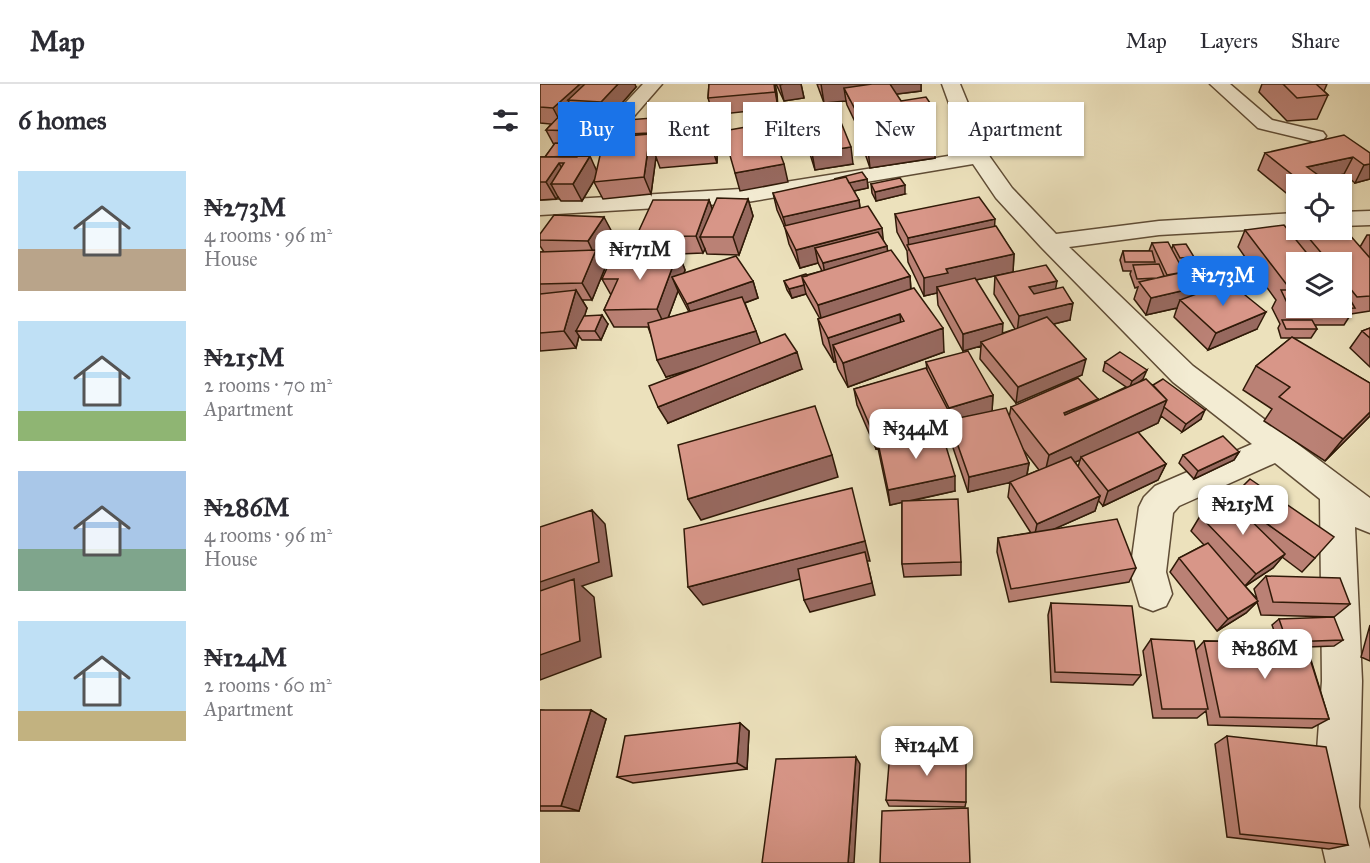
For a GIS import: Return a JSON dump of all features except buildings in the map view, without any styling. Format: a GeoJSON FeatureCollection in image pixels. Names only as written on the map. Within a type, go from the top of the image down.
{"type":"FeatureCollection","features":[{"type":"Feature","properties":{"kind":"street"},"geometry":{"type":"LineString","coordinates":[[635,104],[653,84]]}},
{"type":"Feature","properties":{"kind":"street"},"geometry":{"type":"LineString","coordinates":[[951,84],[979,157],[1004,193],[1050,242],[1183,374],[1370,518]]}},
{"type":"Feature","properties":{"kind":"street"},"geometry":{"type":"LineString","coordinates":[[1219,84],[1264,124],[1316,136]]}},
{"type":"Feature","properties":{"kind":"street"},"geometry":{"type":"LineString","coordinates":[[540,208],[741,196],[979,157]]}},
{"type":"Feature","properties":{"kind":"street"},"geometry":{"type":"LineString","coordinates":[[1352,219],[1370,218]]}},
{"type":"Feature","properties":{"kind":"street"},"geometry":{"type":"LineString","coordinates":[[1050,242],[1159,228],[1286,221]]}},
{"type":"Feature","properties":{"kind":"street"},"geometry":{"type":"LineString","coordinates":[[1153,594],[1148,572],[1156,507],[1167,496],[1278,447]]}},
{"type":"Feature","properties":{"kind":"street"},"geometry":{"type":"LineString","coordinates":[[1337,493],[1342,681],[1336,807],[1350,863]]}}]}
